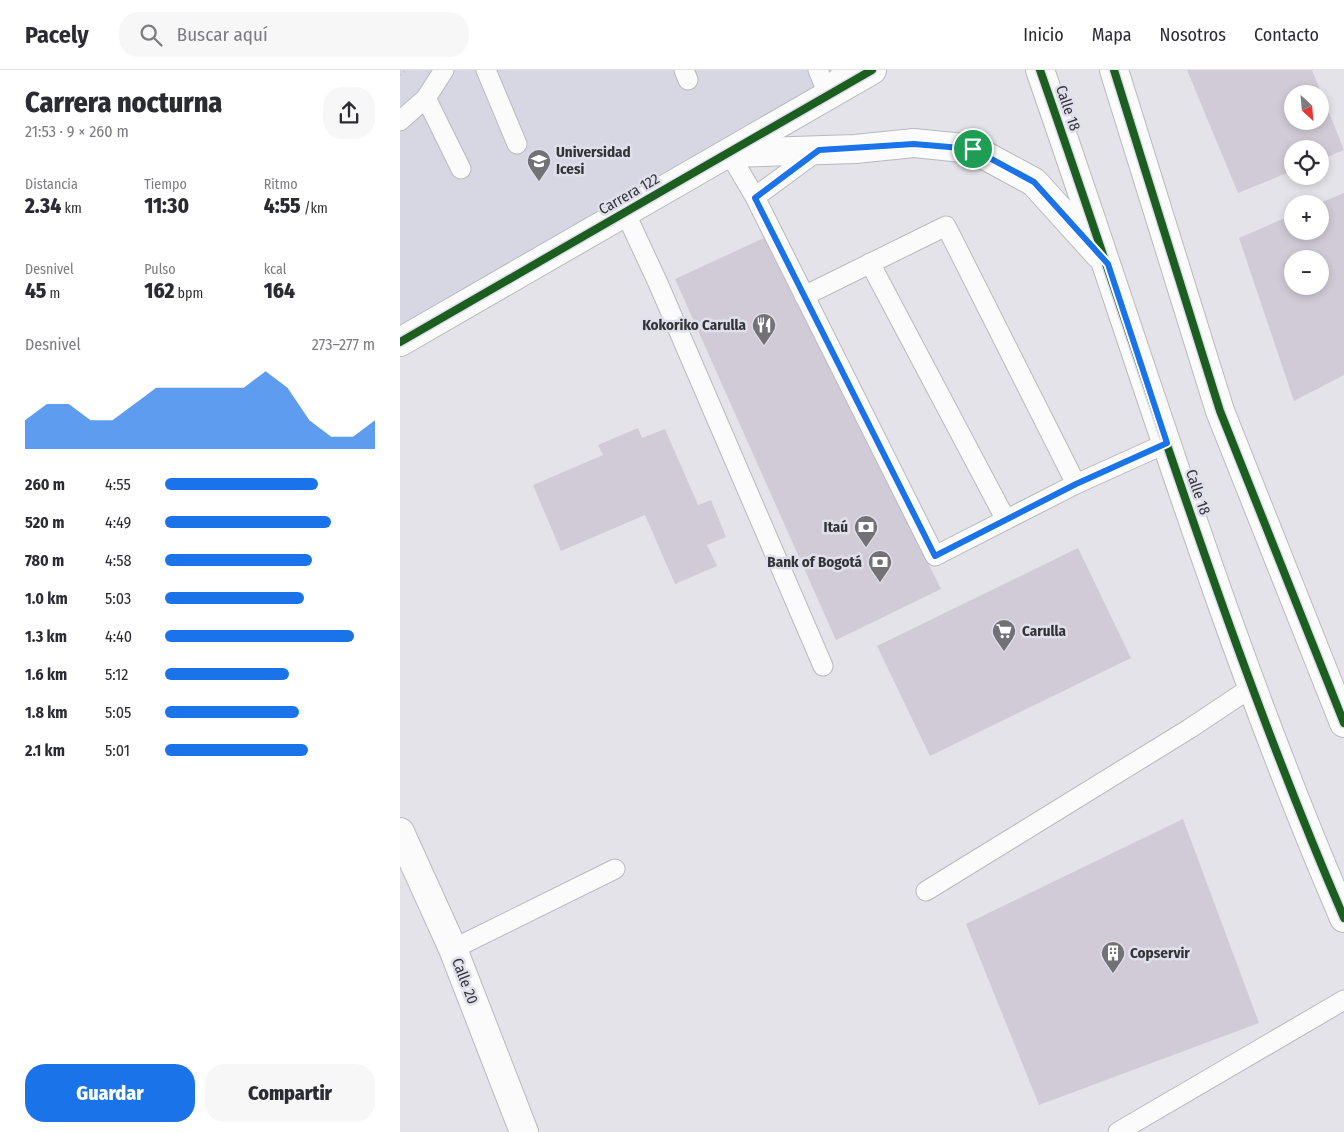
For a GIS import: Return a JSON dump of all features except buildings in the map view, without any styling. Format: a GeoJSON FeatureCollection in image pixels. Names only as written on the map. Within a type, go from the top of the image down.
{"type":"FeatureCollection","features":[{"type":"Feature","properties":{"kind":"main road"},"geometry":{"type":"LineString","coordinates":[[823,82],[852,70]]}},
{"type":"Feature","properties":{"kind":"main road","name":"Carrera 122"},"geometry":{"type":"LineString","coordinates":[[400,342],[729,152],[823,82],[872,70]]}},
{"type":"Feature","properties":{"kind":"main road","name":"Calle 18"},"geometry":{"type":"LineString","coordinates":[[1040,70],[1252,687],[1316,853],[1344,918]]}},
{"type":"Feature","properties":{"kind":"main road"},"geometry":{"type":"LineString","coordinates":[[1114,70],[1220,411],[1344,723]]}},
{"type":"Feature","properties":{"kind":"main road"},"geometry":{"type":"LineString","coordinates":[[729,152],[819,150],[914,144],[973,149],[1034,182],[1108,264]]}},
{"type":"Feature","properties":{"kind":"main road","name":"Calle 20"},"geometry":{"type":"LineString","coordinates":[[400,832],[453,949],[524,1132]]}},
{"type":"Feature","properties":{"kind":"lane"},"geometry":{"type":"LineString","coordinates":[[400,120],[426,98],[444,70]]}},
{"type":"Feature","properties":{"kind":"lane"},"geometry":{"type":"LineString","coordinates":[[486,70],[517,144]]}},
{"type":"Feature","properties":{"kind":"lane"},"geometry":{"type":"LineString","coordinates":[[426,98],[461,169]]}},
{"type":"Feature","properties":{"kind":"lane"},"geometry":{"type":"LineString","coordinates":[[755,198],[819,150]]}},
{"type":"Feature","properties":{"kind":"lane"},"geometry":{"type":"LineString","coordinates":[[729,152],[755,198],[935,556],[1076,484],[1167,443]]}},
{"type":"Feature","properties":{"kind":"lane"},"geometry":{"type":"LineString","coordinates":[[625,212],[658,283],[823,666]]}},
{"type":"Feature","properties":{"kind":"lane"},"geometry":{"type":"LineString","coordinates":[[804,296],[946,226],[1076,484]]}},
{"type":"Feature","properties":{"kind":"lane"},"geometry":{"type":"LineString","coordinates":[[870,262],[1006,520]]}},
{"type":"Feature","properties":{"kind":"lane"},"geometry":{"type":"LineString","coordinates":[[926,891],[1189,729],[1252,687]]}},
{"type":"Feature","properties":{"kind":"lane"},"geometry":{"type":"LineString","coordinates":[[453,949],[614,869]]}},
{"type":"Feature","properties":{"kind":"lane"},"geometry":{"type":"LineString","coordinates":[[1118,1132],[1344,1000]]}},
{"type":"Feature","properties":{"kind":"path"},"geometry":{"type":"LineString","coordinates":[[400,75],[406,70]]}},
{"type":"Feature","properties":{"kind":"shaded area","name":"Universidad Icesi"},"geometry":{"type":"Polygon","coordinates":[[[400,70],[852,70],[400,342],[400,70]]]}},
{"type":"Feature","properties":{"kind":"cycle path"},"geometry":{"type":"LineString","coordinates":[[400,342],[872,70]]}},
{"type":"Feature","properties":{"kind":"cycle path"},"geometry":{"type":"LineString","coordinates":[[1040,70],[1184,497],[1260,709],[1344,918]]}},
{"type":"Feature","properties":{"kind":"cycle path"},"geometry":{"type":"LineString","coordinates":[[1114,70],[1220,411],[1344,723]]}},
{"type":"Feature","properties":{"kind":"place","name":"Universidad Icesi"},"geometry":{"type":"Point","coordinates":[539,182]}},
{"type":"Feature","properties":{"kind":"place","name":"Kokoriko Carulla"},"geometry":{"type":"Point","coordinates":[764,346]}},
{"type":"Feature","properties":{"kind":"place","name":"Itaú"},"geometry":{"type":"Point","coordinates":[866,548]}},
{"type":"Feature","properties":{"kind":"place","name":"Bank of Bogotá"},"geometry":{"type":"Point","coordinates":[880,583]}},
{"type":"Feature","properties":{"kind":"place","name":"Carulla"},"geometry":{"type":"Point","coordinates":[1004,652]}},
{"type":"Feature","properties":{"kind":"place","name":"Copservir"},"geometry":{"type":"Point","coordinates":[1113,974]}},
{"type":"Feature","properties":{"kind":"route"},"geometry":{"type":"LineString","coordinates":[[914,144],[973,149],[1034,182],[1108,264],[1167,443],[1076,484],[935,556],[755,198],[819,150],[914,144]]}}]}
